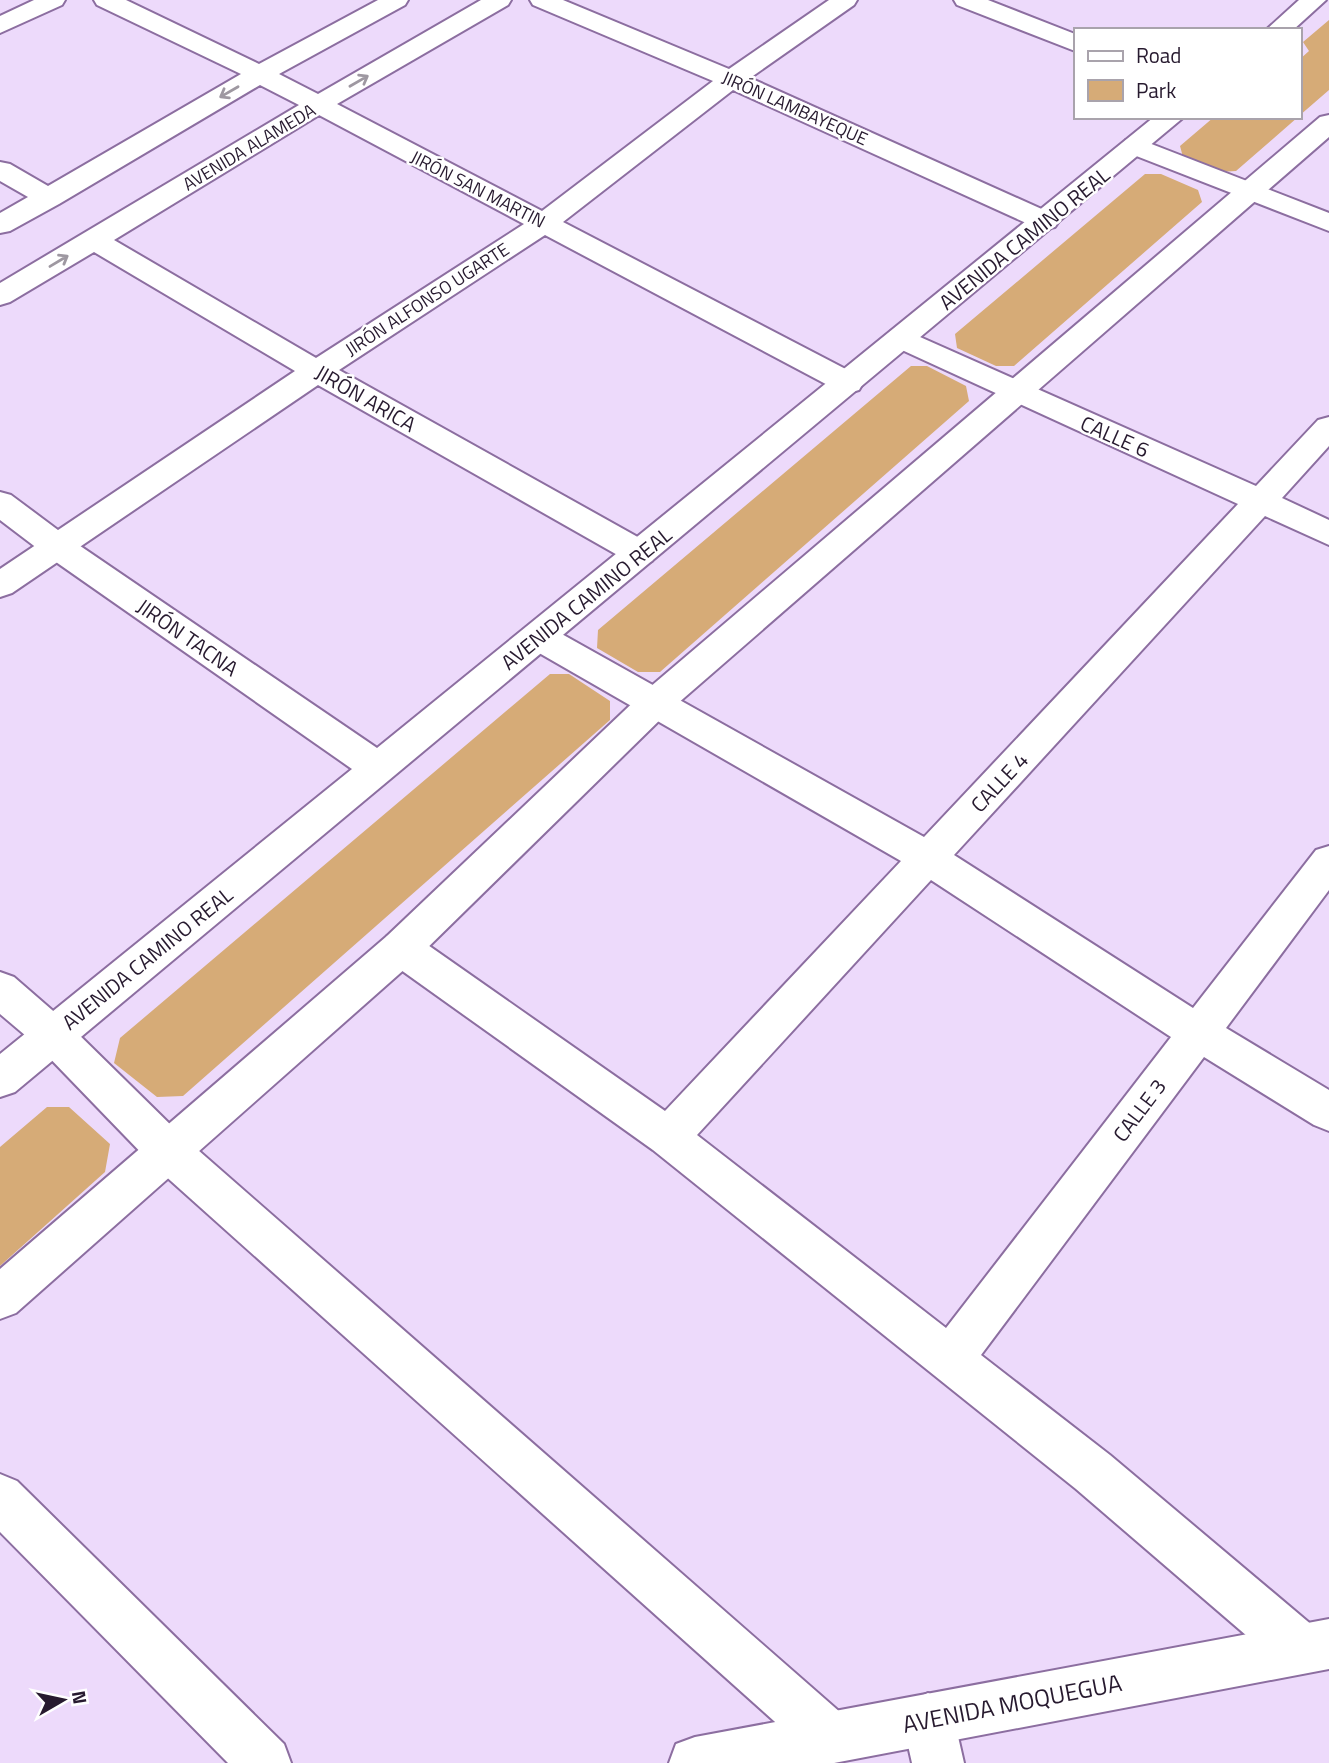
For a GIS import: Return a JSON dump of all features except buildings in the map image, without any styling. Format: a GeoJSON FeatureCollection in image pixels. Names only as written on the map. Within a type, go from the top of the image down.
{"type":"FeatureCollection","features":[{"type":"Feature","properties":{"kind":"street"},"geometry":{"type":"LineString","coordinates":[[0,26],[53,0]]}},
{"type":"Feature","properties":{"kind":"street","name":"JIRÓN SAN MARTIN"},"geometry":{"type":"LineString","coordinates":[[106,0],[260,75],[848,383]]}},
{"type":"Feature","properties":{"kind":"street"},"geometry":{"type":"LineString","coordinates":[[0,225],[396,0]]}},
{"type":"Feature","properties":{"kind":"street","name":"AVENIDA ALAMEDA"},"geometry":{"type":"LineString","coordinates":[[0,296],[317,105],[499,0]]}},
{"type":"Feature","properties":{"kind":"street","name":"JIRÓN LAMBAYEQUE"},"geometry":{"type":"LineString","coordinates":[[542,0],[731,79],[1045,220]]}},
{"type":"Feature","properties":{"kind":"street","name":"JIRÓN ALFONSO UGARTE"},"geometry":{"type":"LineString","coordinates":[[0,585],[317,370],[544,223],[731,79],[845,0]]}},
{"type":"Feature","properties":{"kind":"street"},"geometry":{"type":"LineString","coordinates":[[966,0],[1074,43]]}},
{"type":"Feature","properties":{"kind":"street"},"geometry":{"type":"LineString","coordinates":[[1280,28],[1314,0]]}},
{"type":"Feature","properties":{"kind":"street","name":"AVENIDA CAMINO REAL"},"geometry":{"type":"LineString","coordinates":[[0,1079],[1169,119]]}},
{"type":"Feature","properties":{"kind":"street"},"geometry":{"type":"LineString","coordinates":[[0,1298],[401,947],[656,702],[1329,123]]}},
{"type":"Feature","properties":{"kind":"street"},"geometry":{"type":"LineString","coordinates":[[1136,146],[1329,223]]}},
{"type":"Feature","properties":{"kind":"street"},"geometry":{"type":"LineString","coordinates":[[0,170],[49,198]]}},
{"type":"Feature","properties":{"kind":"street","name":"JIRÓN ARICA"},"geometry":{"type":"LineString","coordinates":[[94,240],[640,554]]}},
{"type":"Feature","properties":{"kind":"street","name":"CALLE 6"},"geometry":{"type":"LineString","coordinates":[[902,338],[1016,393],[1262,500],[1329,534]]}},
{"type":"Feature","properties":{"kind":"street","name":"CALLE 4"},"geometry":{"type":"LineString","coordinates":[[668,1137],[1329,427]]}},
{"type":"Feature","properties":{"kind":"street","name":"JIRÓN TACNA"},"geometry":{"type":"LineString","coordinates":[[0,503],[58,547],[378,768]]}},
{"type":"Feature","properties":{"kind":"street"},"geometry":{"type":"LineString","coordinates":[[539,637],[928,858],[1197,1032],[1329,1112]]}},
{"type":"Feature","properties":{"kind":"street","name":"CALLE 3"},"geometry":{"type":"LineString","coordinates":[[950,1359],[1329,861]]}},
{"type":"Feature","properties":{"kind":"street"},"geometry":{"type":"LineString","coordinates":[[401,947],[668,1137],[1315,1647]]}},
{"type":"Feature","properties":{"kind":"street"},"geometry":{"type":"LineString","coordinates":[[0,989],[53,1035],[167,1150],[831,1738]]}},
{"type":"Feature","properties":{"kind":"street"},"geometry":{"type":"LineString","coordinates":[[0,1498],[265,1763]]}},
{"type":"Feature","properties":{"kind":"street","name":"AVENIDA MOQUEGUA"},"geometry":{"type":"LineString","coordinates":[[695,1763],[831,1738],[933,1741],[1315,1647]]}},
{"type":"Feature","properties":{"kind":"green space"},"geometry":{"type":"Polygon","coordinates":[[[1329,20],[1329,90],[1301,114],[1301,58],[1309,51],[1303,42],[1329,20]]]}},
{"type":"Feature","properties":{"kind":"green space"},"geometry":{"type":"Polygon","coordinates":[[[1212,119],[1296,119],[1236,171],[1220,172],[1183,157],[1180,146],[1212,119]]]}},
{"type":"Feature","properties":{"kind":"green space"},"geometry":{"type":"Polygon","coordinates":[[[1145,174],[1161,174],[1198,190],[1202,202],[1014,366],[996,366],[957,348],[955,334],[1145,174]]]}},
{"type":"Feature","properties":{"kind":"green space"},"geometry":{"type":"Polygon","coordinates":[[[911,366],[927,366],[966,386],[969,401],[660,672],[638,672],[597,648],[598,630],[911,366]]]}},
{"type":"Feature","properties":{"kind":"green space"},"geometry":{"type":"Polygon","coordinates":[[[550,674],[569,674],[610,701],[610,720],[183,1096],[157,1097],[114,1063],[120,1038],[550,674]]]}},
{"type":"Feature","properties":{"kind":"green space"},"geometry":{"type":"Polygon","coordinates":[[[47,1107],[69,1107],[110,1144],[105,1172],[0,1266],[0,1147],[47,1107]]]}}]}
